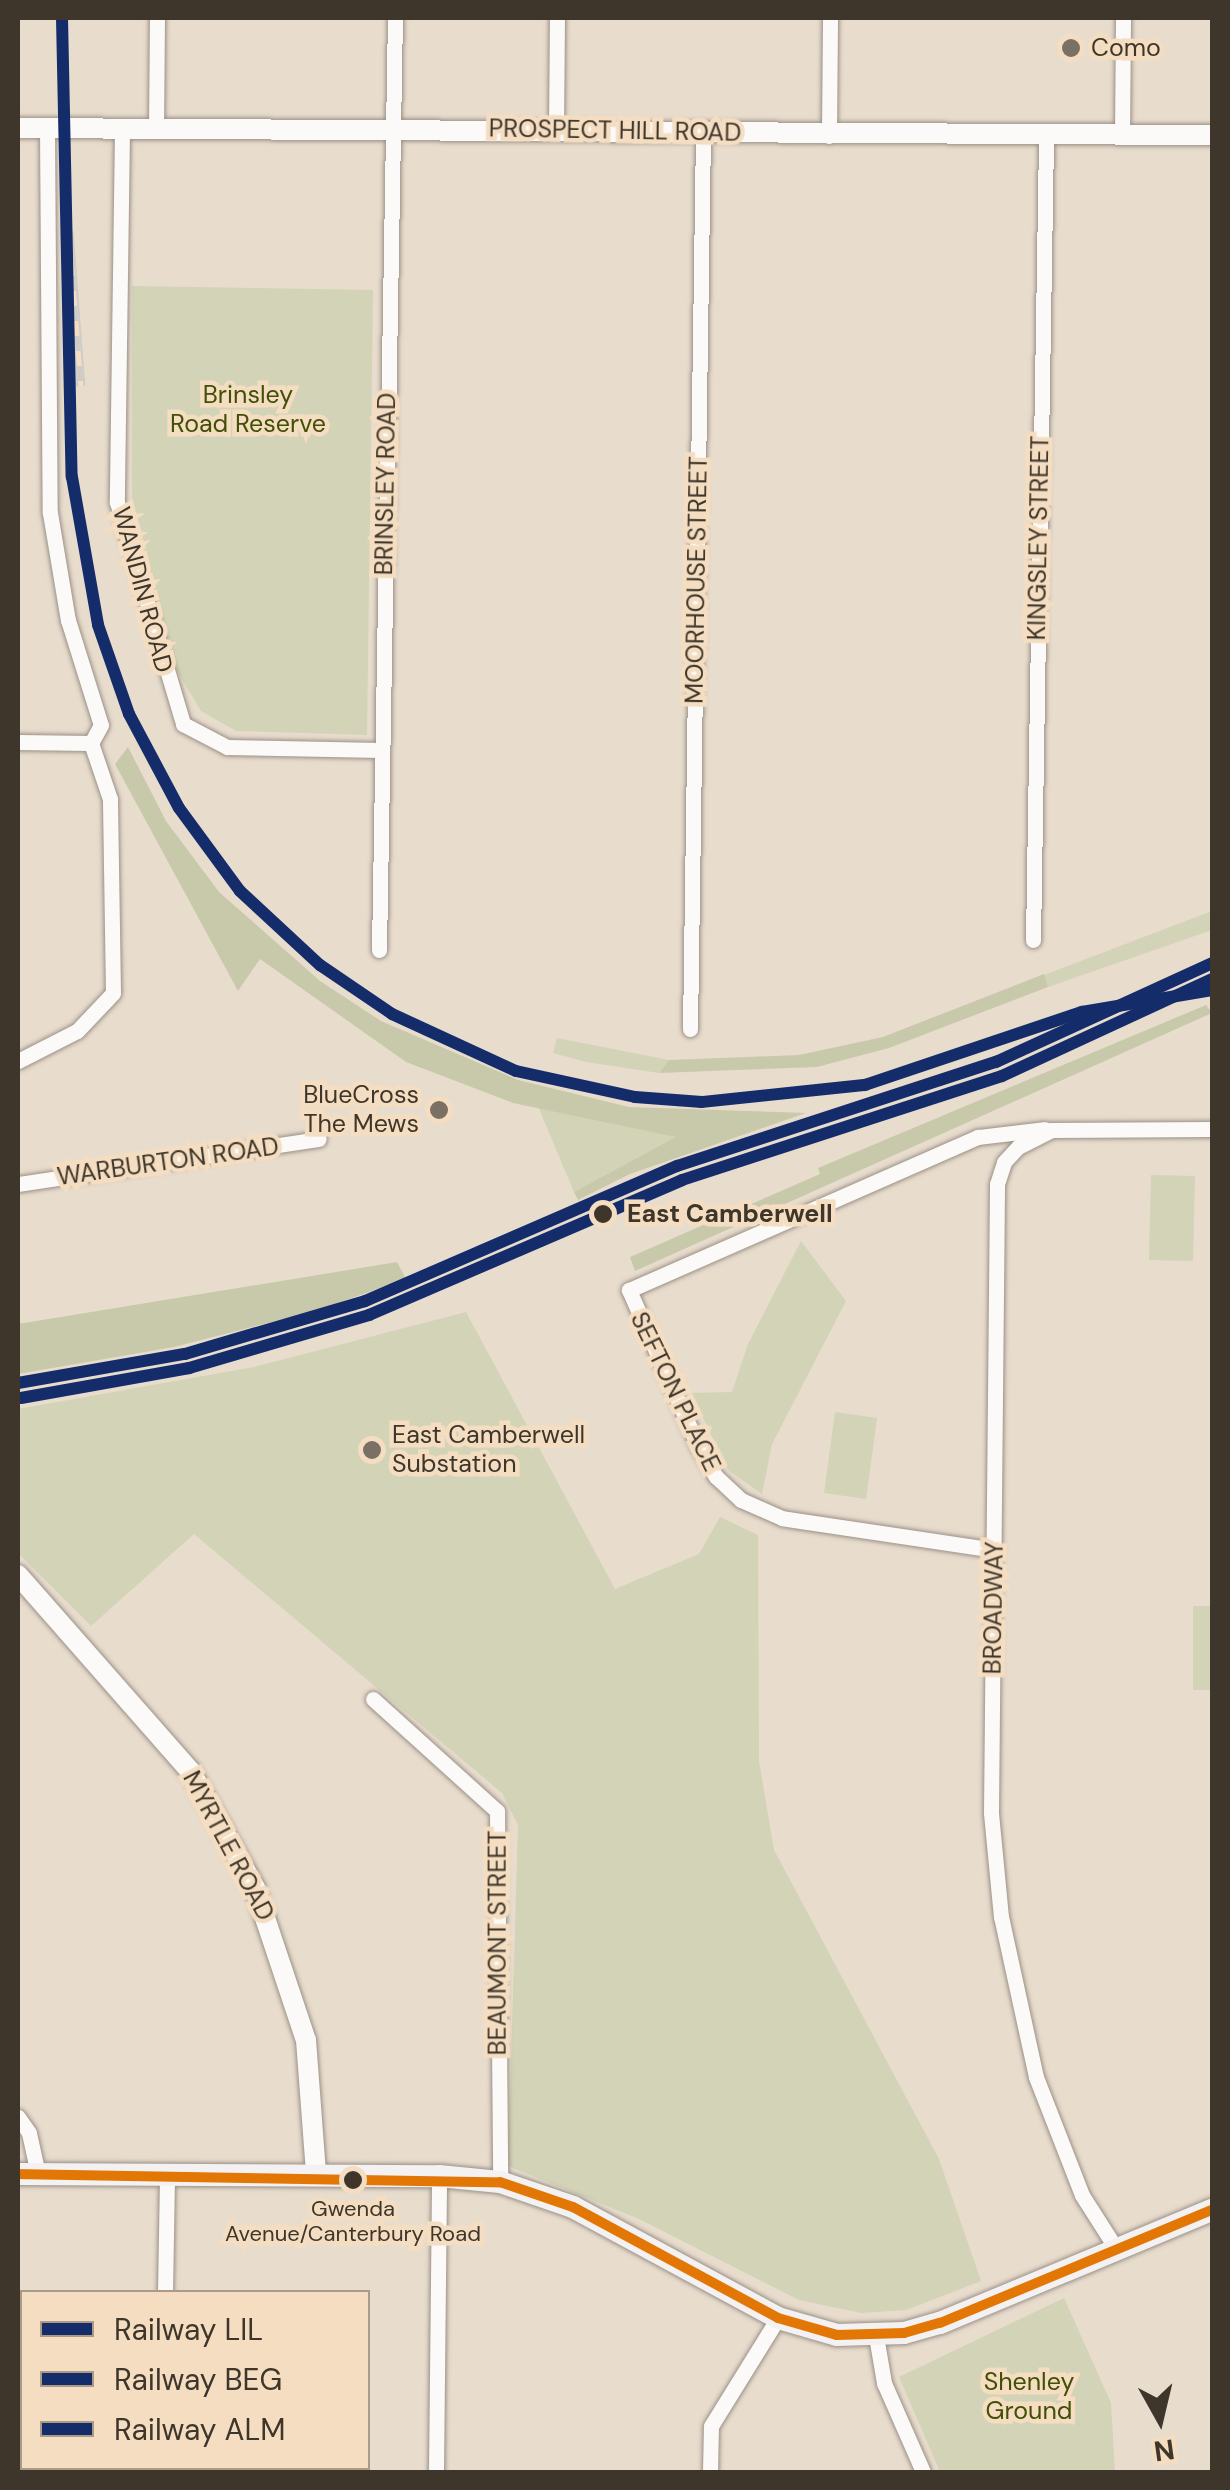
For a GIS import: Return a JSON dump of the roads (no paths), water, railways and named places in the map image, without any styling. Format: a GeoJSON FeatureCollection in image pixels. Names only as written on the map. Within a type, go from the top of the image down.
{"type":"FeatureCollection","features":[{"type":"Feature","properties":{"kind":"main road"},"geometry":{"type":"LineString","coordinates":[[28,2174],[440,2176],[500,2182],[573,2208],[778,2318],[838,2335],[876,2336],[940,2323],[1212,2210]]}},
{"type":"Feature","properties":{"kind":"street"},"geometry":{"type":"LineString","coordinates":[[156,131],[157,18]]}},
{"type":"Feature","properties":{"kind":"street","name":"BRINSLEY ROAD"},"geometry":{"type":"LineString","coordinates":[[378,950],[394,18]]}},
{"type":"Feature","properties":{"kind":"street"},"geometry":{"type":"LineString","coordinates":[[556,130],[557,18]]}},
{"type":"Feature","properties":{"kind":"street"},"geometry":{"type":"LineString","coordinates":[[828,136],[830,18]]}},
{"type":"Feature","properties":{"kind":"street"},"geometry":{"type":"LineString","coordinates":[[1122,135],[1123,18]]}},
{"type":"Feature","properties":{"kind":"street","name":"PROSPECT HILL ROAD"},"geometry":{"type":"LineString","coordinates":[[18,128],[703,130],[828,136],[1212,135]]}},
{"type":"Feature","properties":{"kind":"street"},"geometry":{"type":"LineString","coordinates":[[18,1061],[77,1030],[112,994],[110,800],[91,743],[101,725],[68,620],[50,514],[47,129]]}},
{"type":"Feature","properties":{"kind":"street","name":"WANDIN ROAD"},"geometry":{"type":"LineString","coordinates":[[122,130],[116,502],[184,724],[227,746],[381,750]]}},
{"type":"Feature","properties":{"kind":"street","name":"MOORHOUSE STREET"},"geometry":{"type":"LineString","coordinates":[[690,1029],[703,130]]}},
{"type":"Feature","properties":{"kind":"street","name":"KINGSLEY STREET"},"geometry":{"type":"LineString","coordinates":[[1034,940],[1046,136]]}},
{"type":"Feature","properties":{"kind":"street"},"geometry":{"type":"LineString","coordinates":[[18,742],[91,743]]}},
{"type":"Feature","properties":{"kind":"street"},"geometry":{"type":"LineString","coordinates":[[1052,1130],[1212,1129]]}},
{"type":"Feature","properties":{"kind":"street","name":"BROADWAY"},"geometry":{"type":"LineString","coordinates":[[1052,1130],[1018,1146],[1004,1162],[998,1184],[992,1812],[1001,1916],[1036,2077],[1082,2195],[1117,2250]]}},
{"type":"Feature","properties":{"kind":"street","name":"SEFTON PLACE"},"geometry":{"type":"LineString","coordinates":[[995,1550],[782,1518],[740,1500],[699,1448],[629,1290],[978,1137],[1052,1130]]}},
{"type":"Feature","properties":{"kind":"street","name":"WARBURTON ROAD"},"geometry":{"type":"LineString","coordinates":[[18,1184],[319,1140]]}},
{"type":"Feature","properties":{"kind":"street","name":"MYRTLE ROAD"},"geometry":{"type":"LineString","coordinates":[[18,1576],[192,1772],[255,1888],[282,1952],[306,2040],[316,2174]]}},
{"type":"Feature","properties":{"kind":"street","name":"BEAUMONT STREET"},"geometry":{"type":"LineString","coordinates":[[373,1699],[497,1812],[500,2182]]}},
{"type":"Feature","properties":{"kind":"street"},"geometry":{"type":"LineString","coordinates":[[18,2117],[29,2133],[28,2174]]}},
{"type":"Feature","properties":{"kind":"street"},"geometry":{"type":"LineString","coordinates":[[165,2290],[167,2174]]}},
{"type":"Feature","properties":{"kind":"street"},"geometry":{"type":"LineString","coordinates":[[436,2472],[440,2176]]}},
{"type":"Feature","properties":{"kind":"street"},"geometry":{"type":"LineString","coordinates":[[710,2472],[711,2426],[778,2318]]}},
{"type":"Feature","properties":{"kind":"street"},"geometry":{"type":"LineString","coordinates":[[876,2336],[884,2383],[923,2472]]}},
{"type":"Feature","properties":{"kind":"railway"},"geometry":{"type":"LineString","coordinates":[[69,231],[81,386]]}},
{"type":"Feature","properties":{"kind":"rail line","name":"ALM"},"geometry":{"type":"LineString","coordinates":[[62,18],[72,477],[98,625],[129,714],[179,808],[240,891],[320,965],[392,1014],[516,1071],[635,1097],[702,1102],[865,1085],[1082,1012],[1212,990]]}},
{"type":"Feature","properties":{"kind":"rail line","name":"LIL"},"geometry":{"type":"LineString","coordinates":[[18,1383],[185,1354],[365,1301],[677,1166],[996,1062],[1212,963]]}},
{"type":"Feature","properties":{"kind":"rail line","name":"BEG"},"geometry":{"type":"LineString","coordinates":[[21,1398],[189,1368],[369,1315],[682,1180],[1002,1076],[1212,979]]}},
{"type":"Feature","properties":{"kind":"place","name":"Como"},"geometry":{"type":"Point","coordinates":[1071,48]}},
{"type":"Feature","properties":{"kind":"place","name":"BlueCross The Mews"},"geometry":{"type":"Point","coordinates":[439,1110]}},
{"type":"Feature","properties":{"kind":"place","name":"East Camberwell"},"geometry":{"type":"Point","coordinates":[603,1214]}},
{"type":"Feature","properties":{"kind":"place","name":"East Camberwell Substation"},"geometry":{"type":"Point","coordinates":[372,1450]}},
{"type":"Feature","properties":{"kind":"place","name":"Gwenda Avenue/Canterbury Road"},"geometry":{"type":"Point","coordinates":[353,2180]}},
{"type":"Feature","properties":{"kind":"park label","name":"Brinsley Road Reserve"},"geometry":{"type":"Point","coordinates":[248,410]}},
{"type":"Feature","properties":{"kind":"park label","name":"Shenley Ground"},"geometry":{"type":"Point","coordinates":[1029,2398]}}]}
